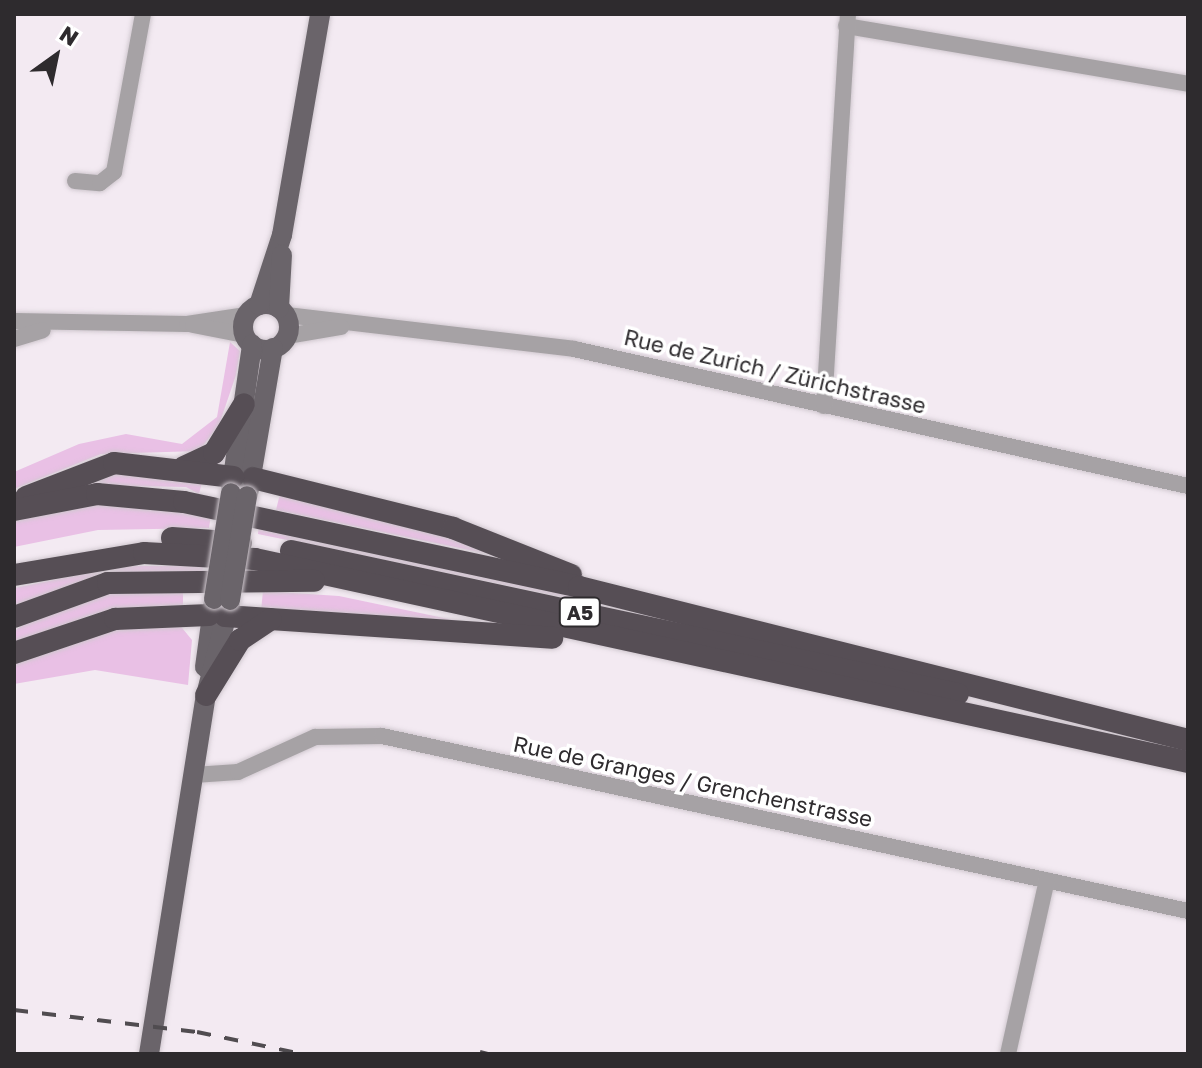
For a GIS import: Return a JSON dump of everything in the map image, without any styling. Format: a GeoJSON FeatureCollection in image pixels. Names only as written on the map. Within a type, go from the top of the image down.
{"type":"FeatureCollection","features":[{"type":"Feature","properties":{"kind":"highway"},"geometry":{"type":"LineString","coordinates":[[179,468],[210,457],[244,404]]}},
{"type":"Feature","properties":{"kind":"highway"},"geometry":{"type":"LineString","coordinates":[[14,503],[100,466],[179,468],[241,486],[453,528],[582,578],[1143,730]]}},
{"type":"Feature","properties":{"kind":"highway"},"geometry":{"type":"LineString","coordinates":[[14,510],[82,495],[162,498],[853,653]]}},
{"type":"Feature","properties":{"kind":"highway","name":"A5"},"geometry":{"type":"LineString","coordinates":[[14,559],[132,539],[259,545],[1188,740]]}},
{"type":"Feature","properties":{"kind":"highway","name":"A5"},"geometry":{"type":"LineString","coordinates":[[14,575],[114,555],[199,554],[280,564],[1188,762]]}},
{"type":"Feature","properties":{"kind":"highway"},"geometry":{"type":"LineString","coordinates":[[14,617],[72,591],[134,580],[299,580],[418,596]]}},
{"type":"Feature","properties":{"kind":"highway"},"geometry":{"type":"LineString","coordinates":[[14,653],[115,619],[220,608],[271,619],[515,633],[747,667]]}},
{"type":"Feature","properties":{"kind":"highway"},"geometry":{"type":"LineString","coordinates":[[206,695],[240,640],[271,619]]}},
{"type":"Feature","properties":{"kind":"main road"},"geometry":{"type":"LineString","coordinates":[[241,486],[244,404],[282,235],[320,14]]}},
{"type":"Feature","properties":{"kind":"main road"},"geometry":{"type":"LineString","coordinates":[[261,320],[280,342]]}},
{"type":"Feature","properties":{"kind":"main road"},"geometry":{"type":"LineString","coordinates":[[261,320],[280,342]]}},
{"type":"Feature","properties":{"kind":"main road"},"geometry":{"type":"LineString","coordinates":[[149,1054],[241,486],[280,342]]}},
{"type":"Feature","properties":{"kind":"street"},"geometry":{"type":"LineString","coordinates":[[75,181],[100,183],[114,172],[143,14]]}},
{"type":"Feature","properties":{"kind":"street"},"geometry":{"type":"LineString","coordinates":[[824,406],[847,20],[1188,84]]}},
{"type":"Feature","properties":{"kind":"street","name":"Rue de Zurich / Zürichstrasse"},"geometry":{"type":"LineString","coordinates":[[59,326],[261,320],[347,325],[574,349],[1188,486]]}},
{"type":"Feature","properties":{"kind":"street"},"geometry":{"type":"LineString","coordinates":[[14,321],[59,326]]}},
{"type":"Feature","properties":{"kind":"street","name":"Rue de Zurich / Zürichstrasse"},"geometry":{"type":"LineString","coordinates":[[280,342],[347,325]]}},
{"type":"Feature","properties":{"kind":"street"},"geometry":{"type":"LineString","coordinates":[[14,339],[59,326]]}},
{"type":"Feature","properties":{"kind":"street","name":"Rue de Granges / Grenchenstrasse"},"geometry":{"type":"LineString","coordinates":[[194,775],[238,772],[315,737],[382,736],[1188,911]]}},
{"type":"Feature","properties":{"kind":"street"},"geometry":{"type":"LineString","coordinates":[[1008,1054],[1047,880]]}},
{"type":"Feature","properties":{"kind":"shaded area"},"geometry":{"type":"Polygon","coordinates":[[[230,342],[240,351],[236,375],[219,425],[199,451],[101,454],[14,489],[14,472],[79,444],[126,434],[182,444],[217,417],[230,342]]]}},
{"type":"Feature","properties":{"kind":"shaded area"},"geometry":{"type":"Polygon","coordinates":[[[106,470],[203,478],[199,494],[186,487],[74,485],[106,470]]]}},
{"type":"Feature","properties":{"kind":"shaded area"},"geometry":{"type":"Polygon","coordinates":[[[280,494],[426,529],[498,556],[276,510],[280,494]]]}},
{"type":"Feature","properties":{"kind":"shaded area"},"geometry":{"type":"Polygon","coordinates":[[[75,501],[211,514],[209,528],[98,530],[14,547],[14,517],[75,501]]]}},
{"type":"Feature","properties":{"kind":"shaded area"},"geometry":{"type":"Polygon","coordinates":[[[259,524],[576,593],[574,599],[258,534],[259,524]]]}},
{"type":"Feature","properties":{"kind":"shaded area"},"geometry":{"type":"Polygon","coordinates":[[[124,566],[203,566],[202,574],[14,611],[14,588],[124,566]]]}},
{"type":"Feature","properties":{"kind":"shaded area"},"geometry":{"type":"Polygon","coordinates":[[[183,590],[183,605],[90,615],[14,645],[14,631],[31,620],[108,594],[183,590]]]}},
{"type":"Feature","properties":{"kind":"shaded area"},"geometry":{"type":"Polygon","coordinates":[[[263,591],[339,596],[458,621],[261,611],[263,591]]]}},
{"type":"Feature","properties":{"kind":"shaded area"},"geometry":{"type":"Polygon","coordinates":[[[178,623],[192,640],[188,685],[95,670],[14,684],[14,664],[108,629],[178,623]]]}},
{"type":"Feature","properties":{"kind":"railway"},"geometry":{"type":"LineString","coordinates":[[14,1010],[197,1032],[302,1054]]}},
{"type":"Feature","properties":{"kind":"railway"},"geometry":{"type":"LineString","coordinates":[[480,1052],[488,1054]]}}]}
